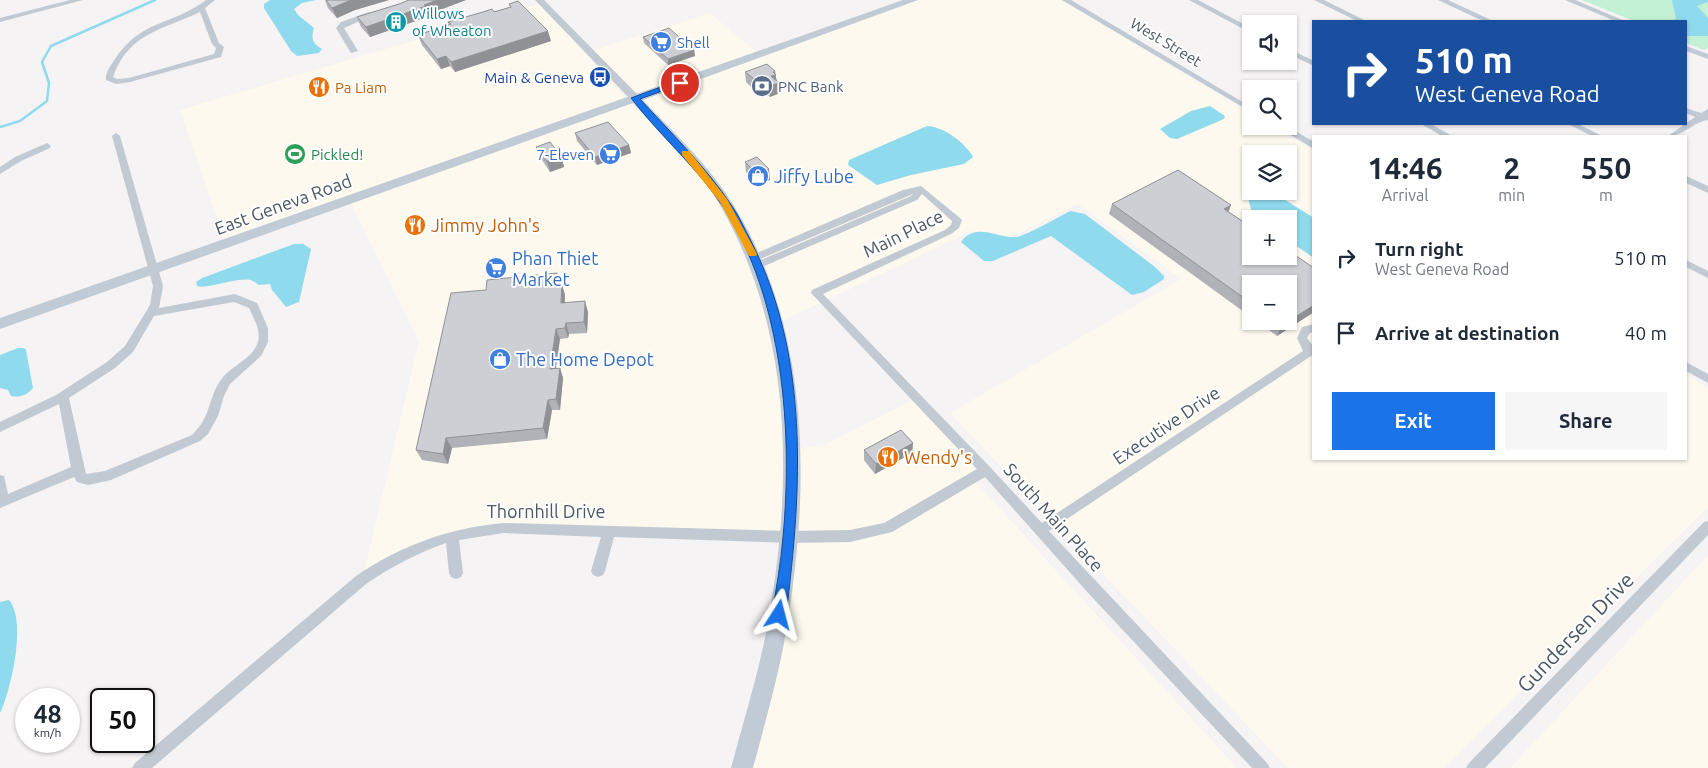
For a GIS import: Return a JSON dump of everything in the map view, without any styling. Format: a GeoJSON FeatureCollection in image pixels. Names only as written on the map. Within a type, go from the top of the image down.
{"type":"FeatureCollection","features":[{"type":"Feature","properties":{"kind":"main road","name":"East Geneva Road"},"geometry":{"type":"LineString","coordinates":[[0,324],[913,0]]}},
{"type":"Feature","properties":{"kind":"main road"},"geometry":{"type":"LineString","coordinates":[[635,98],[694,163],[729,208],[756,261],[777,328],[790,396],[793,460],[790,537],[776,633],[742,768]]}},
{"type":"Feature","properties":{"kind":"street"},"geometry":{"type":"LineString","coordinates":[[0,20],[63,2],[79,0]]}},
{"type":"Feature","properties":{"kind":"street"},"geometry":{"type":"LineString","coordinates":[[202,8],[216,44],[220,47],[218,55],[130,80],[116,82],[109,78],[127,46],[150,28],[202,8],[211,0]]}},
{"type":"Feature","properties":{"kind":"street"},"geometry":{"type":"LineString","coordinates":[[539,0],[635,98]]}},
{"type":"Feature","properties":{"kind":"street","name":"West Street"},"geometry":{"type":"LineString","coordinates":[[1066,0],[1242,105]]}},
{"type":"Feature","properties":{"kind":"street"},"geometry":{"type":"LineString","coordinates":[[1193,0],[1242,26]]}},
{"type":"Feature","properties":{"kind":"street"},"geometry":{"type":"LineString","coordinates":[[1318,0],[1360,20]]}},
{"type":"Feature","properties":{"kind":"street"},"geometry":{"type":"LineString","coordinates":[[1442,0],[1487,20]]}},
{"type":"Feature","properties":{"kind":"street"},"geometry":{"type":"LineString","coordinates":[[1569,0],[1618,20]]}},
{"type":"Feature","properties":{"kind":"street"},"geometry":{"type":"LineString","coordinates":[[354,51],[340,28],[344,24],[377,12]]}},
{"type":"Feature","properties":{"kind":"street"},"geometry":{"type":"LineString","coordinates":[[1687,48],[1708,58]]}},
{"type":"Feature","properties":{"kind":"street"},"geometry":{"type":"LineString","coordinates":[[1297,55],[1312,63]]}},
{"type":"Feature","properties":{"kind":"street"},"geometry":{"type":"LineString","coordinates":[[1687,110],[1706,116]]}},
{"type":"Feature","properties":{"kind":"street"},"geometry":{"type":"LineString","coordinates":[[1674,135],[1706,116]]}},
{"type":"Feature","properties":{"kind":"street"},"geometry":{"type":"LineString","coordinates":[[1427,125],[1446,135]]}},
{"type":"Feature","properties":{"kind":"street"},"geometry":{"type":"LineString","coordinates":[[1574,125],[1596,135]]}},
{"type":"Feature","properties":{"kind":"street"},"geometry":{"type":"LineString","coordinates":[[1295,135],[1312,145]]}},
{"type":"Feature","properties":{"kind":"street"},"geometry":{"type":"LineString","coordinates":[[0,427],[43,408],[110,365],[129,349],[155,305],[158,286],[116,136]]}},
{"type":"Feature","properties":{"kind":"street"},"geometry":{"type":"LineString","coordinates":[[0,170],[18,159],[47,146]]}},
{"type":"Feature","properties":{"kind":"street"},"geometry":{"type":"LineString","coordinates":[[1687,180],[1708,190]]}},
{"type":"Feature","properties":{"kind":"street","name":"Main Place"},"geometry":{"type":"LineString","coordinates":[[756,261],[914,198],[921,189],[957,220],[956,226],[816,293]]}},
{"type":"Feature","properties":{"kind":"street"},"geometry":{"type":"LineString","coordinates":[[1687,264],[1708,275]]}},
{"type":"Feature","properties":{"kind":"street","name":"South Main Place"},"geometry":{"type":"LineString","coordinates":[[816,293],[986,470],[1262,768]]}},
{"type":"Feature","properties":{"kind":"street"},"geometry":{"type":"LineString","coordinates":[[63,396],[78,470],[81,478],[88,480],[96,480],[196,438],[207,429],[212,421],[220,390],[226,381],[257,353],[263,345],[265,334],[253,306],[235,298],[151,313]]}},
{"type":"Feature","properties":{"kind":"street","name":"Executive Drive"},"geometry":{"type":"LineString","coordinates":[[1041,530],[1312,352],[1306,347],[1302,338],[1306,330],[1312,328]]}},
{"type":"Feature","properties":{"kind":"street"},"geometry":{"type":"LineString","coordinates":[[1687,367],[1708,379]]}},
{"type":"Feature","properties":{"kind":"street"},"geometry":{"type":"LineString","coordinates":[[0,480],[2,502],[78,470]]}},
{"type":"Feature","properties":{"kind":"street","name":"Thornhill Drive"},"geometry":{"type":"LineString","coordinates":[[140,768],[361,580],[409,551],[452,536],[484,529],[504,528],[790,537],[850,536],[881,530],[902,520],[986,470]]}},
{"type":"Feature","properties":{"kind":"street","name":"Gundersen Drive"},"geometry":{"type":"LineString","coordinates":[[1474,768],[1708,526]]}},
{"type":"Feature","properties":{"kind":"street"},"geometry":{"type":"LineString","coordinates":[[598,572],[609,530]]}},
{"type":"Feature","properties":{"kind":"street"},"geometry":{"type":"LineString","coordinates":[[452,536],[456,572]]}},
{"type":"Feature","properties":{"kind":"shaded area"},"geometry":{"type":"Polygon","coordinates":[[[919,0],[1061,0],[1242,109],[1242,135],[1287,135],[1312,150],[1312,460],[1687,460],[1687,376],[1708,388],[1708,507],[1444,768],[1288,768],[950,413],[1181,279],[1078,204],[1010,238],[972,231],[778,323],[734,210],[641,100],[919,0]]]}},
{"type":"Feature","properties":{"kind":"shaded area"},"geometry":{"type":"Polygon","coordinates":[[[541,3],[627,100],[225,242],[180,110],[541,3]]]}},
{"type":"Feature","properties":{"kind":"shaded area"},"geometry":{"type":"Polygon","coordinates":[[[710,13],[759,54],[634,98],[592,51],[710,13]]]}},
{"type":"Feature","properties":{"kind":"shaded area"},"geometry":{"type":"Polygon","coordinates":[[[631,102],[709,186],[731,220],[753,265],[785,397],[788,532],[455,532],[363,576],[419,341],[350,202],[631,102]]]}},
{"type":"Feature","properties":{"kind":"shaded area"},"geometry":{"type":"Polygon","coordinates":[[[915,399],[964,454],[976,472],[896,520],[859,531],[796,531],[795,449],[824,445],[915,399]]]}},
{"type":"Feature","properties":{"kind":"shaded area"},"geometry":{"type":"Polygon","coordinates":[[[975,481],[1237,768],[744,768],[795,538],[864,537],[975,481]]]}},
{"type":"Feature","properties":{"kind":"shaded area"},"geometry":{"type":"Polygon","coordinates":[[[1708,555],[1708,768],[1510,768],[1708,555]]]}},
{"type":"Feature","properties":{"kind":"green space"},"geometry":{"type":"Polygon","coordinates":[[[1582,0],[1708,0],[1708,48],[1704,50],[1687,43],[1687,20],[1632,20],[1582,0]]]}},
{"type":"Feature","properties":{"kind":"water"},"geometry":{"type":"Polygon","coordinates":[[[270,0],[316,0],[302,3],[294,9],[298,15],[314,28],[313,40],[322,49],[319,53],[297,56],[291,51],[264,8],[264,4],[270,0]]]}},
{"type":"Feature","properties":{"kind":"water"},"geometry":{"type":"Polygon","coordinates":[[[1672,0],[1708,0],[1708,2],[1697,6],[1708,18],[1708,36],[1687,36],[1687,20],[1674,20],[1676,18],[1672,0]]]}},
{"type":"Feature","properties":{"kind":"water"},"geometry":{"type":"Polygon","coordinates":[[[1210,106],[1225,116],[1224,119],[1177,139],[1170,138],[1160,129],[1191,111],[1210,106]]]}},
{"type":"Feature","properties":{"kind":"water"},"geometry":{"type":"Polygon","coordinates":[[[927,126],[940,129],[953,136],[965,146],[973,157],[964,164],[911,175],[877,185],[848,165],[849,160],[927,126]]]}},
{"type":"Feature","properties":{"kind":"water"},"geometry":{"type":"Polygon","coordinates":[[[1248,200],[1285,200],[1312,217],[1312,257],[1297,246],[1297,210],[1251,210],[1248,200]]]}},
{"type":"Feature","properties":{"kind":"water"},"geometry":{"type":"Polygon","coordinates":[[[1070,211],[1085,214],[1155,267],[1164,276],[1164,279],[1144,292],[1132,295],[1051,236],[993,261],[984,261],[961,242],[967,236],[980,232],[1010,237],[1022,236],[1070,211]]]}},
{"type":"Feature","properties":{"kind":"water"},"geometry":{"type":"Polygon","coordinates":[[[294,244],[303,244],[311,249],[299,302],[286,307],[272,290],[270,284],[259,285],[248,280],[202,287],[197,286],[196,282],[202,278],[294,244]]]}},
{"type":"Feature","properties":{"kind":"water"},"geometry":{"type":"Polygon","coordinates":[[[18,348],[26,350],[33,388],[23,395],[14,397],[11,396],[8,390],[0,388],[0,355],[18,348]]]}},
{"type":"Feature","properties":{"kind":"water"},"geometry":{"type":"Polygon","coordinates":[[[9,600],[17,623],[17,639],[9,689],[0,713],[0,602],[9,600]]]}},
{"type":"Feature","properties":{"kind":"building"},"geometry":{"type":"Polygon","coordinates":[[[326,0],[351,0],[332,8],[326,0]]]}},
{"type":"Feature","properties":{"kind":"building"},"geometry":{"type":"Polygon","coordinates":[[[409,0],[437,0],[424,5],[426,6],[366,27],[357,17],[399,4],[409,0]]]}},
{"type":"Feature","properties":{"kind":"building"},"geometry":{"type":"Polygon","coordinates":[[[518,1],[548,31],[451,62],[446,56],[437,59],[418,35],[451,24],[448,22],[492,9],[494,12],[511,7],[509,4],[518,1]]]}},
{"type":"Feature","properties":{"kind":"building"},"geometry":{"type":"Polygon","coordinates":[[[669,28],[694,50],[668,59],[643,37],[669,28]]]}},
{"type":"Feature","properties":{"kind":"building"},"geometry":{"type":"Polygon","coordinates":[[[767,64],[775,71],[773,72],[776,75],[771,76],[779,83],[769,86],[762,80],[754,79],[745,72],[767,64]]]}},
{"type":"Feature","properties":{"kind":"building"},"geometry":{"type":"Polygon","coordinates":[[[608,122],[629,145],[595,157],[575,133],[608,122]]]}},
{"type":"Feature","properties":{"kind":"building"},"geometry":{"type":"Polygon","coordinates":[[[550,142],[561,156],[547,161],[536,147],[550,142]]]}},
{"type":"Feature","properties":{"kind":"building"},"geometry":{"type":"Polygon","coordinates":[[[757,157],[769,169],[757,174],[745,162],[757,157]]]}},
{"type":"Feature","properties":{"kind":"building"},"geometry":{"type":"Polygon","coordinates":[[[1178,170],[1231,205],[1224,209],[1242,221],[1242,265],[1297,265],[1297,256],[1312,267],[1312,306],[1297,316],[1297,275],[1242,275],[1242,297],[1112,204],[1178,170]]]}},
{"type":"Feature","properties":{"kind":"building","name":"The Home Depot"},"geometry":{"type":"Polygon","coordinates":[[[557,273],[555,285],[562,285],[561,303],[585,301],[584,322],[566,323],[565,328],[556,329],[550,369],[560,368],[556,399],[548,400],[543,428],[446,438],[443,454],[416,450],[451,293],[486,290],[487,280],[557,273]]]}},
{"type":"Feature","properties":{"kind":"building"},"geometry":{"type":"Polygon","coordinates":[[[901,430],[913,443],[876,464],[864,450],[901,430]]]}},
{"type":"Feature","properties":{"kind":"waterway"},"geometry":{"type":"LineString","coordinates":[[0,127],[20,121],[47,101],[49,83],[42,62],[51,46],[155,0]]}},
{"type":"Feature","properties":{"kind":"slow traffic"},"geometry":{"type":"LineString","coordinates":[[685,153],[729,208],[752,254]]}},
{"type":"Feature","properties":{"kind":"place","name":"Willows of Wheaton"},"geometry":{"type":"Point","coordinates":[396,22]}},
{"type":"Feature","properties":{"kind":"place","name":"Shell"},"geometry":{"type":"Point","coordinates":[661,42]}},
{"type":"Feature","properties":{"kind":"place","name":"Main & Geneva"},"geometry":{"type":"Point","coordinates":[600,77]}},
{"type":"Feature","properties":{"kind":"place","name":"PNC Bank"},"geometry":{"type":"Point","coordinates":[762,86]}},
{"type":"Feature","properties":{"kind":"place","name":"Pa Liam"},"geometry":{"type":"Point","coordinates":[319,87]}},
{"type":"Feature","properties":{"kind":"place","name":"Pickled!"},"geometry":{"type":"Point","coordinates":[295,154]}},
{"type":"Feature","properties":{"kind":"place","name":"7-Eleven"},"geometry":{"type":"Point","coordinates":[610,154]}},
{"type":"Feature","properties":{"kind":"place","name":"Jiffy Lube"},"geometry":{"type":"Point","coordinates":[758,176]}},
{"type":"Feature","properties":{"kind":"place","name":"Jimmy John's"},"geometry":{"type":"Point","coordinates":[415,225]}},
{"type":"Feature","properties":{"kind":"place","name":"Phan Thiet Market"},"geometry":{"type":"Point","coordinates":[496,268]}},
{"type":"Feature","properties":{"kind":"place","name":"The Home Depot"},"geometry":{"type":"Point","coordinates":[500,359]}},
{"type":"Feature","properties":{"kind":"place","name":"Wendy's"},"geometry":{"type":"Point","coordinates":[888,457]}},
{"type":"Feature","properties":{"kind":"route"},"geometry":{"type":"LineString","coordinates":[[680,83],[635,98],[694,163],[729,208],[765,285],[777,328],[786,373],[790,396],[793,460],[790,537],[779,615]]}}]}
